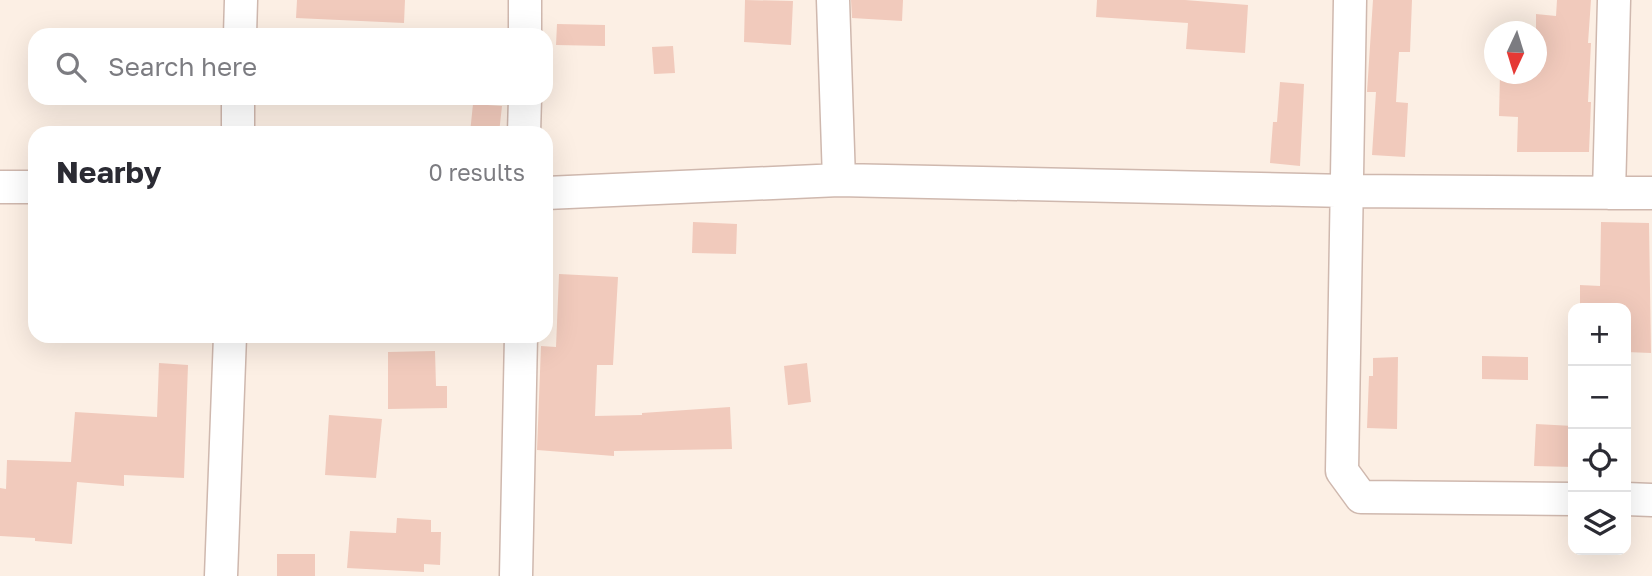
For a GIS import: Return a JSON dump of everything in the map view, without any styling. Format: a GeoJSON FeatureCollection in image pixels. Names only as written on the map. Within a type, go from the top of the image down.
{"type":"FeatureCollection","features":[{"type":"Feature","properties":{"kind":"street"},"geometry":{"type":"LineString","coordinates":[[240,28],[241,0]]}},
{"type":"Feature","properties":{"kind":"street"},"geometry":{"type":"LineString","coordinates":[[525,28],[526,0]]}},
{"type":"Feature","properties":{"kind":"street"},"geometry":{"type":"LineString","coordinates":[[833,0],[839,180]]}},
{"type":"Feature","properties":{"kind":"street"},"geometry":{"type":"LineString","coordinates":[[1350,0],[1342,471],[1360,497],[1568,499]]}},
{"type":"Feature","properties":{"kind":"street"},"geometry":{"type":"LineString","coordinates":[[1609,193],[1614,0]]}},
{"type":"Feature","properties":{"kind":"street"},"geometry":{"type":"LineString","coordinates":[[237,126],[238,105]]}},
{"type":"Feature","properties":{"kind":"street"},"geometry":{"type":"LineString","coordinates":[[524,126],[525,105]]}},
{"type":"Feature","properties":{"kind":"street"},"geometry":{"type":"LineString","coordinates":[[553,193],[839,180],[1347,191],[1652,193]]}},
{"type":"Feature","properties":{"kind":"street"},"geometry":{"type":"LineString","coordinates":[[0,187],[28,187]]}},
{"type":"Feature","properties":{"kind":"street"},"geometry":{"type":"LineString","coordinates":[[221,576],[230,343]]}},
{"type":"Feature","properties":{"kind":"street"},"geometry":{"type":"LineString","coordinates":[[516,576],[521,343]]}},
{"type":"Feature","properties":{"kind":"street"},"geometry":{"type":"LineString","coordinates":[[1631,499],[1652,500]]}},
{"type":"Feature","properties":{"kind":"building"},"geometry":{"type":"Polygon","coordinates":[[[297,0],[405,0],[404,23],[296,18],[297,0]]]}},
{"type":"Feature","properties":{"kind":"building"},"geometry":{"type":"Polygon","coordinates":[[[745,0],[793,1],[791,45],[744,42],[745,0]]]}},
{"type":"Feature","properties":{"kind":"building"},"geometry":{"type":"Polygon","coordinates":[[[851,0],[903,0],[902,21],[852,18],[851,0]]]}},
{"type":"Feature","properties":{"kind":"building"},"geometry":{"type":"Polygon","coordinates":[[[1097,0],[1185,0],[1248,5],[1245,53],[1186,49],[1188,23],[1096,17],[1097,0]]]}},
{"type":"Feature","properties":{"kind":"building"},"geometry":{"type":"Polygon","coordinates":[[[1373,0],[1412,0],[1410,52],[1399,52],[1396,102],[1408,103],[1405,157],[1372,155],[1376,92],[1367,92],[1373,0]]]}},
{"type":"Feature","properties":{"kind":"building"},"geometry":{"type":"Polygon","coordinates":[[[1557,0],[1591,0],[1588,43],[1591,43],[1589,152],[1517,152],[1518,117],[1499,116],[1500,84],[1547,84],[1547,21],[1536,21],[1536,14],[1556,16],[1557,0]]]}},
{"type":"Feature","properties":{"kind":"building"},"geometry":{"type":"Polygon","coordinates":[[[557,24],[605,25],[605,46],[556,45],[557,24]]]}},
{"type":"Feature","properties":{"kind":"building"},"geometry":{"type":"Polygon","coordinates":[[[673,46],[675,73],[654,74],[652,47],[673,46]]]}},
{"type":"Feature","properties":{"kind":"building"},"geometry":{"type":"Polygon","coordinates":[[[1280,82],[1304,84],[1300,166],[1270,163],[1280,82]]]}},
{"type":"Feature","properties":{"kind":"building"},"geometry":{"type":"Polygon","coordinates":[[[473,105],[502,106],[500,126],[471,126],[473,105]]]}},
{"type":"Feature","properties":{"kind":"building"},"geometry":{"type":"Polygon","coordinates":[[[693,222],[737,224],[736,254],[692,253],[693,222]]]}},
{"type":"Feature","properties":{"kind":"building"},"geometry":{"type":"Polygon","coordinates":[[[1601,222],[1649,223],[1651,353],[1631,352],[1631,303],[1580,303],[1580,285],[1600,286],[1601,222]]]}},
{"type":"Feature","properties":{"kind":"building"},"geometry":{"type":"Polygon","coordinates":[[[559,274],[618,277],[613,365],[597,365],[595,416],[642,415],[730,407],[732,449],[614,451],[614,456],[537,450],[541,346],[556,347],[559,274]]]}},
{"type":"Feature","properties":{"kind":"building"},"geometry":{"type":"Polygon","coordinates":[[[435,351],[436,386],[447,386],[447,408],[388,409],[388,352],[435,351]]]}},
{"type":"Feature","properties":{"kind":"building"},"geometry":{"type":"Polygon","coordinates":[[[1482,356],[1528,357],[1528,380],[1482,379],[1482,356]]]}},
{"type":"Feature","properties":{"kind":"building"},"geometry":{"type":"Polygon","coordinates":[[[1398,357],[1397,429],[1367,428],[1369,376],[1373,376],[1373,358],[1398,357]]]}},
{"type":"Feature","properties":{"kind":"building"},"geometry":{"type":"Polygon","coordinates":[[[159,363],[188,365],[184,478],[124,475],[124,486],[77,482],[72,544],[0,536],[0,488],[6,489],[7,460],[71,462],[75,412],[157,417],[159,363]]]}},
{"type":"Feature","properties":{"kind":"building"},"geometry":{"type":"Polygon","coordinates":[[[807,363],[811,402],[788,405],[784,366],[807,363]]]}},
{"type":"Feature","properties":{"kind":"building"},"geometry":{"type":"Polygon","coordinates":[[[329,415],[382,419],[376,478],[325,475],[329,415]]]}},
{"type":"Feature","properties":{"kind":"building"},"geometry":{"type":"Polygon","coordinates":[[[1536,424],[1568,426],[1568,467],[1534,466],[1536,424]]]}},
{"type":"Feature","properties":{"kind":"building"},"geometry":{"type":"Polygon","coordinates":[[[397,518],[431,520],[431,532],[441,532],[440,565],[424,564],[424,572],[347,568],[350,531],[396,533],[397,518]]]}},
{"type":"Feature","properties":{"kind":"building"},"geometry":{"type":"Polygon","coordinates":[[[277,554],[315,554],[315,576],[277,576],[277,554]]]}}]}
